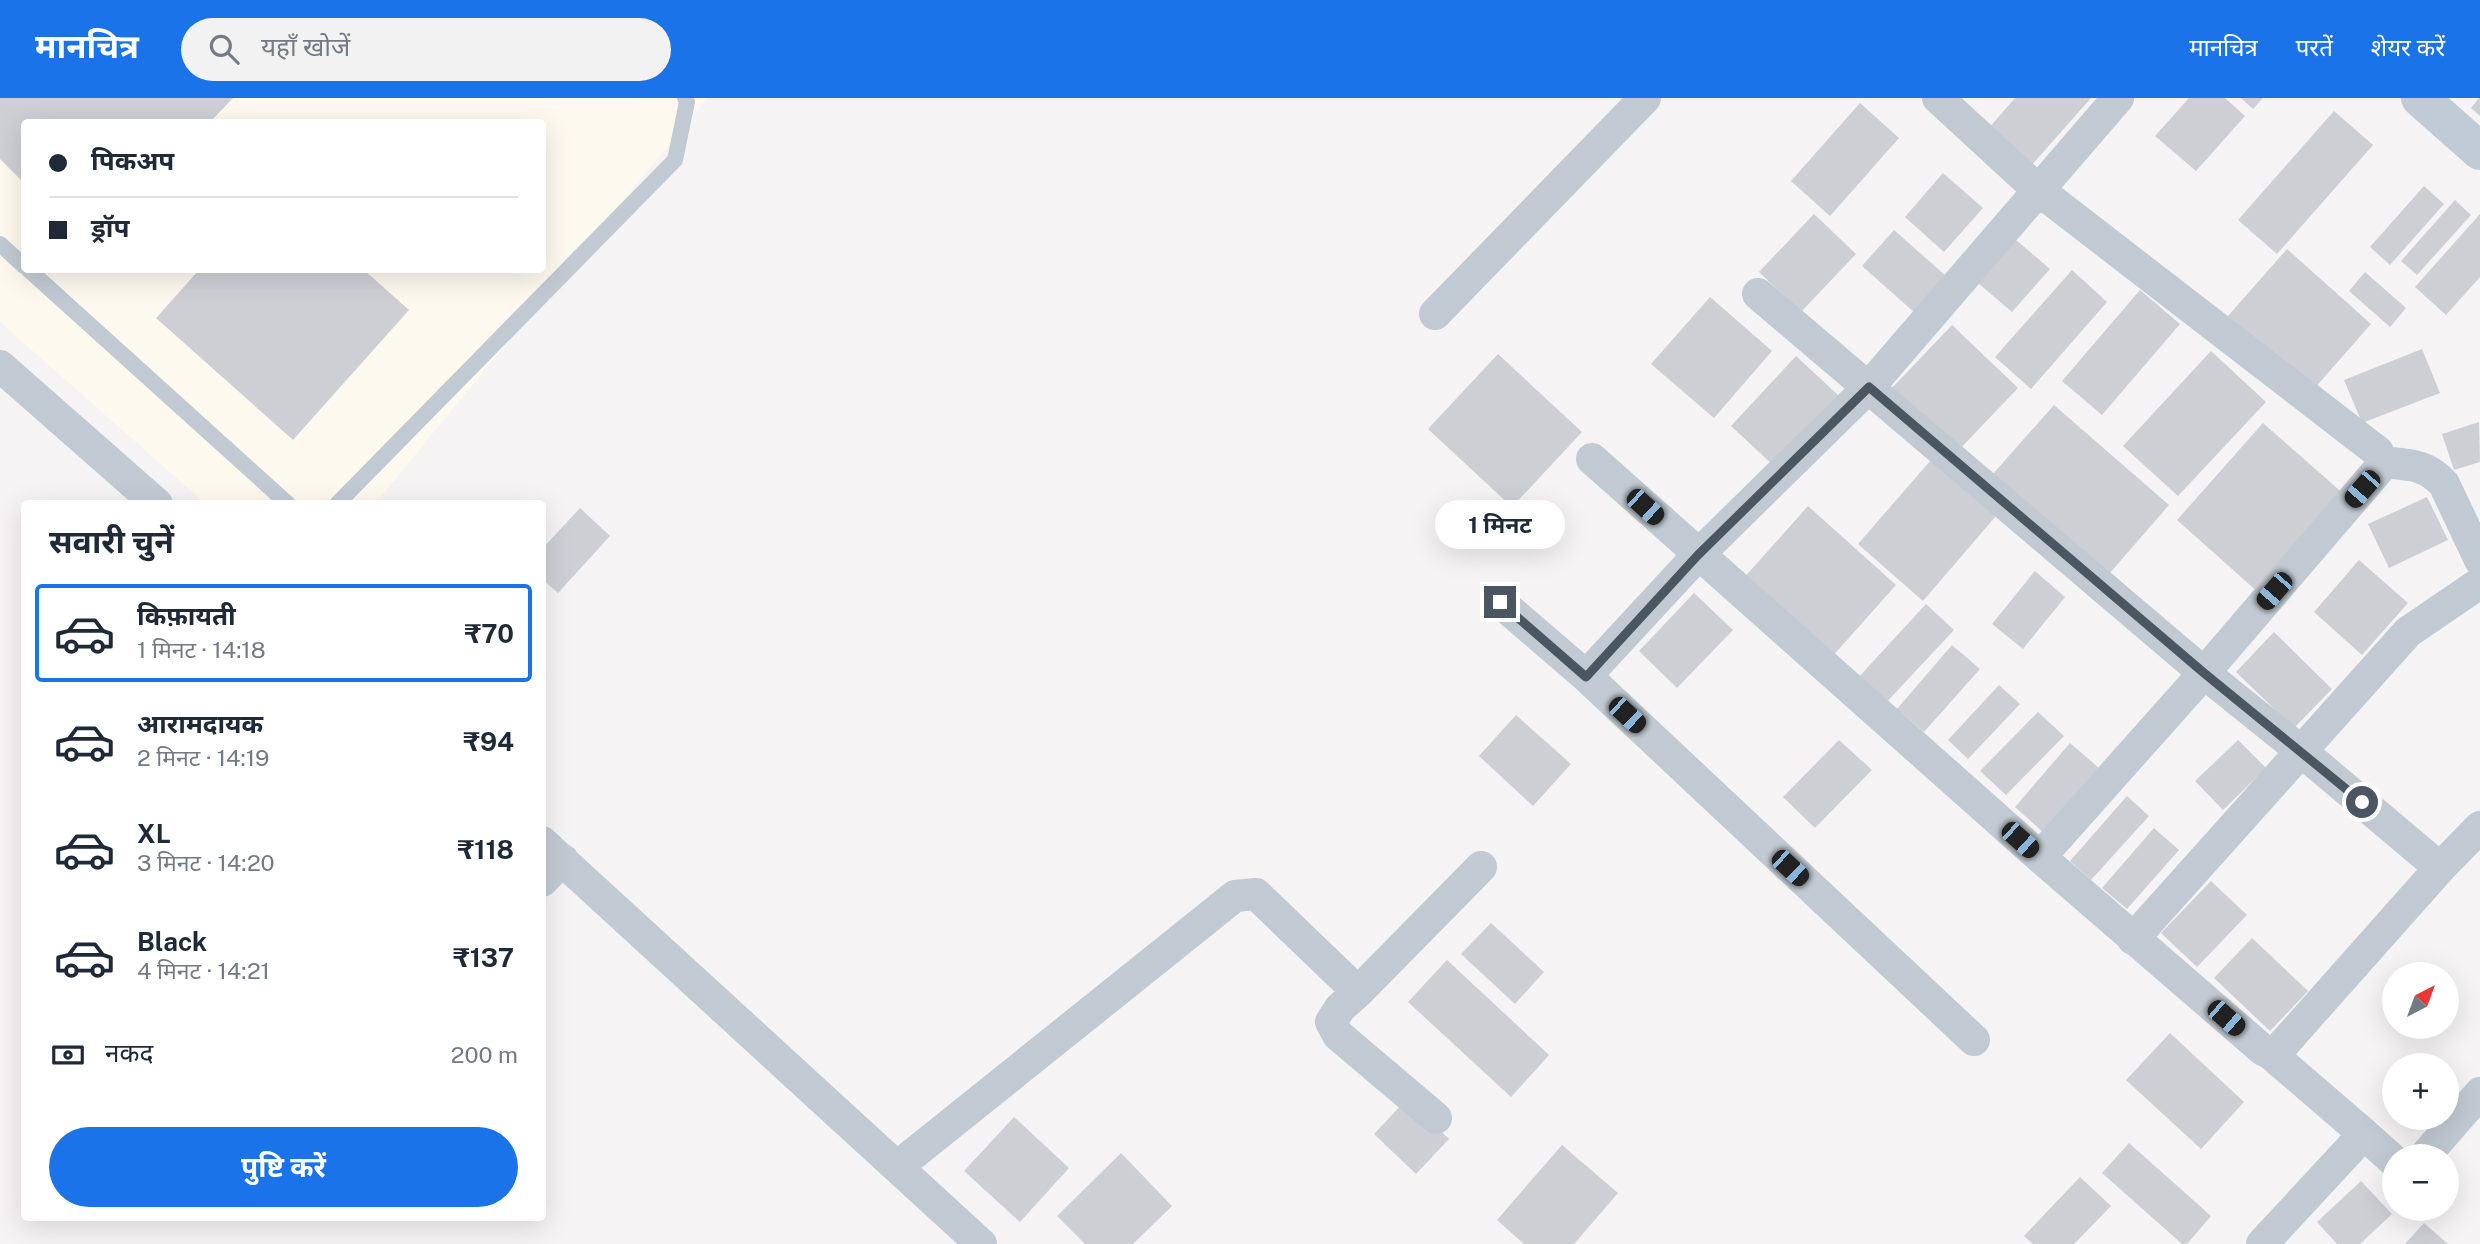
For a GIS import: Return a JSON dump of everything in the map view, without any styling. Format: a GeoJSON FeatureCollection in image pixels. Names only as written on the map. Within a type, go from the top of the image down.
{"type":"FeatureCollection","features":[{"type":"Feature","properties":{"kind":"street"},"geometry":{"type":"LineString","coordinates":[[1435,314],[1644,98]]}},
{"type":"Feature","properties":{"kind":"street"},"geometry":{"type":"LineString","coordinates":[[1938,98],[2037,189],[2378,452],[2382,462],[2204,673],[2040,858]]}},
{"type":"Feature","properties":{"kind":"street"},"geometry":{"type":"LineString","coordinates":[[1586,677],[1698,555],[1869,387],[2118,98]]}},
{"type":"Feature","properties":{"kind":"street"},"geometry":{"type":"LineString","coordinates":[[2429,101],[2480,151]]}},
{"type":"Feature","properties":{"kind":"street"},"geometry":{"type":"LineString","coordinates":[[1758,294],[2204,673],[2440,868]]}},
{"type":"Feature","properties":{"kind":"street"},"geometry":{"type":"LineString","coordinates":[[0,366],[152,500]]}},
{"type":"Feature","properties":{"kind":"street"},"geometry":{"type":"LineString","coordinates":[[1592,459],[2040,858],[2382,1150]]}},
{"type":"Feature","properties":{"kind":"street"},"geometry":{"type":"LineString","coordinates":[[2382,462],[2424,467],[2438,477],[2444,484],[2480,560]]}},
{"type":"Feature","properties":{"kind":"street"},"geometry":{"type":"LineString","coordinates":[[2133,939],[2408,632],[2480,583]]}},
{"type":"Feature","properties":{"kind":"street"},"geometry":{"type":"LineString","coordinates":[[1500,602],[1586,677],[1974,1040]]}},
{"type":"Feature","properties":{"kind":"street"},"geometry":{"type":"LineString","coordinates":[[2271,1054],[2280,1048],[2440,868],[2480,827]]}},
{"type":"Feature","properties":{"kind":"street"},"geometry":{"type":"LineString","coordinates":[[549,861],[981,1244]]}},
{"type":"Feature","properties":{"kind":"street"},"geometry":{"type":"LineString","coordinates":[[1436,1118],[1338,1035],[1331,1022],[1340,1008],[1481,867]]}},
{"type":"Feature","properties":{"kind":"street"},"geometry":{"type":"LineString","coordinates":[[897,1167],[1235,896],[1256,894],[1358,992]]}},
{"type":"Feature","properties":{"kind":"street"},"geometry":{"type":"LineString","coordinates":[[2435,1144],[2480,1093]]}},
{"type":"Feature","properties":{"kind":"street"},"geometry":{"type":"LineString","coordinates":[[2262,1244],[2364,1134]]}},
{"type":"Feature","properties":{"kind":"lane"},"geometry":{"type":"LineString","coordinates":[[341,500],[675,160],[687,102],[685,98]]}},
{"type":"Feature","properties":{"kind":"lane"},"geometry":{"type":"LineString","coordinates":[[0,244],[21,263]]}},
{"type":"Feature","properties":{"kind":"lane"},"geometry":{"type":"LineString","coordinates":[[32,273],[284,500]]}},
{"type":"Feature","properties":{"kind":"shaded area"},"geometry":{"type":"Polygon","coordinates":[[[0,98],[707,98],[378,500],[201,500],[0,322],[0,98]]]}},
{"type":"Feature","properties":{"kind":"building"},"geometry":{"type":"Polygon","coordinates":[[[0,98],[233,98],[213,119],[21,119],[21,180],[0,159],[0,98]]]}},
{"type":"Feature","properties":{"kind":"building"},"geometry":{"type":"Polygon","coordinates":[[[2015,98],[2091,98],[2031,166],[1988,129],[2015,98]]]}},
{"type":"Feature","properties":{"kind":"building"},"geometry":{"type":"Polygon","coordinates":[[[2189,98],[2225,98],[2245,116],[2196,171],[2155,136],[2189,98]]]}},
{"type":"Feature","properties":{"kind":"building"},"geometry":{"type":"Polygon","coordinates":[[[2241,98],[2263,98],[2253,109],[2241,98]]]}},
{"type":"Feature","properties":{"kind":"building"},"geometry":{"type":"Polygon","coordinates":[[[2480,98],[2480,116],[2471,108],[2480,98]]]}},
{"type":"Feature","properties":{"kind":"building"},"geometry":{"type":"Polygon","coordinates":[[[1860,103],[1899,138],[1830,216],[1791,181],[1860,103]]]}},
{"type":"Feature","properties":{"kind":"building"},"geometry":{"type":"Polygon","coordinates":[[[2334,111],[2373,145],[2277,254],[2238,220],[2334,111]]]}},
{"type":"Feature","properties":{"kind":"building"},"geometry":{"type":"Polygon","coordinates":[[[1943,173],[1983,208],[1944,252],[1905,217],[1943,173]]]}},
{"type":"Feature","properties":{"kind":"building"},"geometry":{"type":"Polygon","coordinates":[[[2424,186],[2444,204],[2390,265],[2370,247],[2424,186]]]}},
{"type":"Feature","properties":{"kind":"building"},"geometry":{"type":"Polygon","coordinates":[[[2455,200],[2471,215],[2417,275],[2401,261],[2455,200]]]}},
{"type":"Feature","properties":{"kind":"building"},"geometry":{"type":"Polygon","coordinates":[[[1814,214],[1856,254],[1801,312],[1759,272],[1814,214]]]}},
{"type":"Feature","properties":{"kind":"building"},"geometry":{"type":"Polygon","coordinates":[[[2480,214],[2480,277],[2446,315],[2415,287],[2480,214]]]}},
{"type":"Feature","properties":{"kind":"building"},"geometry":{"type":"Polygon","coordinates":[[[1894,230],[1955,284],[1923,320],[1862,266],[1894,230]]]}},
{"type":"Feature","properties":{"kind":"building"},"geometry":{"type":"Polygon","coordinates":[[[2016,240],[2050,269],[2012,312],[1978,283],[2016,240]]]}},
{"type":"Feature","properties":{"kind":"building"},"geometry":{"type":"Polygon","coordinates":[[[2287,249],[2371,324],[2313,390],[2228,316],[2287,249]]]}},
{"type":"Feature","properties":{"kind":"building"},"geometry":{"type":"Polygon","coordinates":[[[2072,270],[2107,302],[2031,389],[1995,357],[2072,270]]]}},
{"type":"Feature","properties":{"kind":"building"},"geometry":{"type":"Polygon","coordinates":[[[2365,272],[2406,308],[2390,327],[2349,291],[2365,272]]]}},
{"type":"Feature","properties":{"kind":"building"},"geometry":{"type":"Polygon","coordinates":[[[196,273],[367,273],[409,310],[293,440],[156,318],[196,273]]]}},
{"type":"Feature","properties":{"kind":"building"},"geometry":{"type":"Polygon","coordinates":[[[2140,290],[2180,324],[2102,415],[2062,381],[2140,290]]]}},
{"type":"Feature","properties":{"kind":"building"},"geometry":{"type":"Polygon","coordinates":[[[1710,297],[1772,351],[1714,418],[1651,364],[1710,297]]]}},
{"type":"Feature","properties":{"kind":"building"},"geometry":{"type":"Polygon","coordinates":[[[1952,325],[2018,388],[1957,452],[1891,389],[1952,325]]]}},
{"type":"Feature","properties":{"kind":"building"},"geometry":{"type":"Polygon","coordinates":[[[2422,349],[2440,393],[2362,423],[2344,380],[2422,349]]]}},
{"type":"Feature","properties":{"kind":"building"},"geometry":{"type":"Polygon","coordinates":[[[2211,351],[2266,402],[2178,496],[2123,446],[2211,351]]]}},
{"type":"Feature","properties":{"kind":"building"},"geometry":{"type":"Polygon","coordinates":[[[1498,354],[1582,432],[1512,507],[1428,429],[1498,354]]]}},
{"type":"Feature","properties":{"kind":"building"},"geometry":{"type":"Polygon","coordinates":[[[1796,356],[1838,395],[1773,465],[1731,426],[1796,356]]]}},
{"type":"Feature","properties":{"kind":"building"},"geometry":{"type":"Polygon","coordinates":[[[2054,405],[2169,505],[2109,574],[1993,474],[2054,405]]]}},
{"type":"Feature","properties":{"kind":"building"},"geometry":{"type":"Polygon","coordinates":[[[2479,422],[2480,462],[2454,470],[2442,434],[2479,422]]]}},
{"type":"Feature","properties":{"kind":"building"},"geometry":{"type":"Polygon","coordinates":[[[2263,423],[2346,496],[2259,593],[2177,520],[2263,423]]]}},
{"type":"Feature","properties":{"kind":"building"},"geometry":{"type":"Polygon","coordinates":[[[1931,460],[1996,516],[1923,601],[1858,544],[1931,460]]]}},
{"type":"Feature","properties":{"kind":"building"},"geometry":{"type":"Polygon","coordinates":[[[2427,497],[2448,540],[2389,568],[2368,524],[2427,497]]]}},
{"type":"Feature","properties":{"kind":"building"},"geometry":{"type":"Polygon","coordinates":[[[1808,506],[1896,585],[1831,658],[1742,580],[1808,506]]]}},
{"type":"Feature","properties":{"kind":"building"},"geometry":{"type":"Polygon","coordinates":[[[580,508],[610,536],[558,593],[546,582],[546,545],[580,508]]]}},
{"type":"Feature","properties":{"kind":"building"},"geometry":{"type":"Polygon","coordinates":[[[2359,560],[2408,603],[2362,655],[2314,612],[2359,560]]]}},
{"type":"Feature","properties":{"kind":"building"},"geometry":{"type":"Polygon","coordinates":[[[2035,571],[2065,597],[2023,649],[1992,624],[2035,571]]]}},
{"type":"Feature","properties":{"kind":"building"},"geometry":{"type":"Polygon","coordinates":[[[1694,593],[1733,630],[1677,688],[1639,651],[1694,593]]]}},
{"type":"Feature","properties":{"kind":"building"},"geometry":{"type":"Polygon","coordinates":[[[1926,604],[1954,630],[1883,706],[1856,680],[1926,604]]]}},
{"type":"Feature","properties":{"kind":"building"},"geometry":{"type":"Polygon","coordinates":[[[2274,632],[2332,689],[2294,728],[2236,672],[2274,632]]]}},
{"type":"Feature","properties":{"kind":"building"},"geometry":{"type":"Polygon","coordinates":[[[1952,645],[1980,669],[1924,732],[1897,709],[1952,645]]]}},
{"type":"Feature","properties":{"kind":"building"},"geometry":{"type":"Polygon","coordinates":[[[1999,685],[2020,704],[1968,759],[1948,740],[1999,685]]]}},
{"type":"Feature","properties":{"kind":"building"},"geometry":{"type":"Polygon","coordinates":[[[2038,712],[2064,736],[2006,795],[1980,771],[2038,712]]]}},
{"type":"Feature","properties":{"kind":"building"},"geometry":{"type":"Polygon","coordinates":[[[1516,715],[1571,764],[1533,806],[1479,756],[1516,715]]]}},
{"type":"Feature","properties":{"kind":"building"},"geometry":{"type":"Polygon","coordinates":[[[1839,740],[1872,770],[1815,828],[1783,797],[1839,740]]]}},
{"type":"Feature","properties":{"kind":"building"},"geometry":{"type":"Polygon","coordinates":[[[2238,740],[2266,768],[2223,810],[2195,781],[2238,740]]]}},
{"type":"Feature","properties":{"kind":"building"},"geometry":{"type":"Polygon","coordinates":[[[2070,743],[2100,769],[2045,834],[2015,807],[2070,743]]]}},
{"type":"Feature","properties":{"kind":"building"},"geometry":{"type":"Polygon","coordinates":[[[2127,796],[2149,816],[2091,880],[2070,861],[2127,796]]]}},
{"type":"Feature","properties":{"kind":"building"},"geometry":{"type":"Polygon","coordinates":[[[2154,828],[2179,850],[2127,909],[2102,888],[2154,828]]]}},
{"type":"Feature","properties":{"kind":"building"},"geometry":{"type":"Polygon","coordinates":[[[2211,881],[2247,915],[2197,967],[2161,933],[2211,881]]]}},
{"type":"Feature","properties":{"kind":"building"},"geometry":{"type":"Polygon","coordinates":[[[1491,923],[1544,972],[1515,1004],[1461,954],[1491,923]]]}},
{"type":"Feature","properties":{"kind":"building"},"geometry":{"type":"Polygon","coordinates":[[[2252,938],[2308,991],[2270,1031],[2214,978],[2252,938]]]}},
{"type":"Feature","properties":{"kind":"building"},"geometry":{"type":"Polygon","coordinates":[[[1447,960],[1549,1055],[1511,1097],[1408,1002],[1447,960]]]}},
{"type":"Feature","properties":{"kind":"building"},"geometry":{"type":"Polygon","coordinates":[[[2170,1033],[2244,1102],[2201,1149],[2126,1080],[2170,1033]]]}},
{"type":"Feature","properties":{"kind":"building"},"geometry":{"type":"Polygon","coordinates":[[[1407,1099],[1449,1139],[1416,1174],[1374,1134],[1407,1099]]]}},
{"type":"Feature","properties":{"kind":"building"},"geometry":{"type":"Polygon","coordinates":[[[1014,1117],[1069,1168],[1020,1222],[964,1171],[1014,1117]]]}},
{"type":"Feature","properties":{"kind":"building"},"geometry":{"type":"Polygon","coordinates":[[[2129,1143],[2211,1216],[2187,1244],[2182,1244],[2102,1173],[2129,1143]]]}},
{"type":"Feature","properties":{"kind":"building"},"geometry":{"type":"Polygon","coordinates":[[[1562,1145],[1618,1193],[1574,1244],[1524,1244],[1497,1220],[1562,1145]]]}},
{"type":"Feature","properties":{"kind":"building"},"geometry":{"type":"Polygon","coordinates":[[[1121,1153],[1172,1206],[1133,1244],[1085,1244],[1057,1216],[1121,1153]]]}},
{"type":"Feature","properties":{"kind":"building"},"geometry":{"type":"Polygon","coordinates":[[[2080,1177],[2111,1206],[2074,1244],[2033,1244],[2024,1236],[2080,1177]]]}},
{"type":"Feature","properties":{"kind":"building"},"geometry":{"type":"Polygon","coordinates":[[[2361,1181],[2382,1203],[2382,1221],[2385,1221],[2360,1244],[2337,1244],[2317,1222],[2361,1181]]]}},
{"type":"Feature","properties":{"kind":"building"},"geometry":{"type":"Polygon","coordinates":[[[2424,1223],[2448,1244],[2405,1244],[2424,1223]]]}},
{"type":"Feature","properties":{"kind":"route"},"geometry":{"type":"LineString","coordinates":[[1500,602],[1586,677],[1698,555],[1869,387],[2204,673],[2362,802]]}}]}
